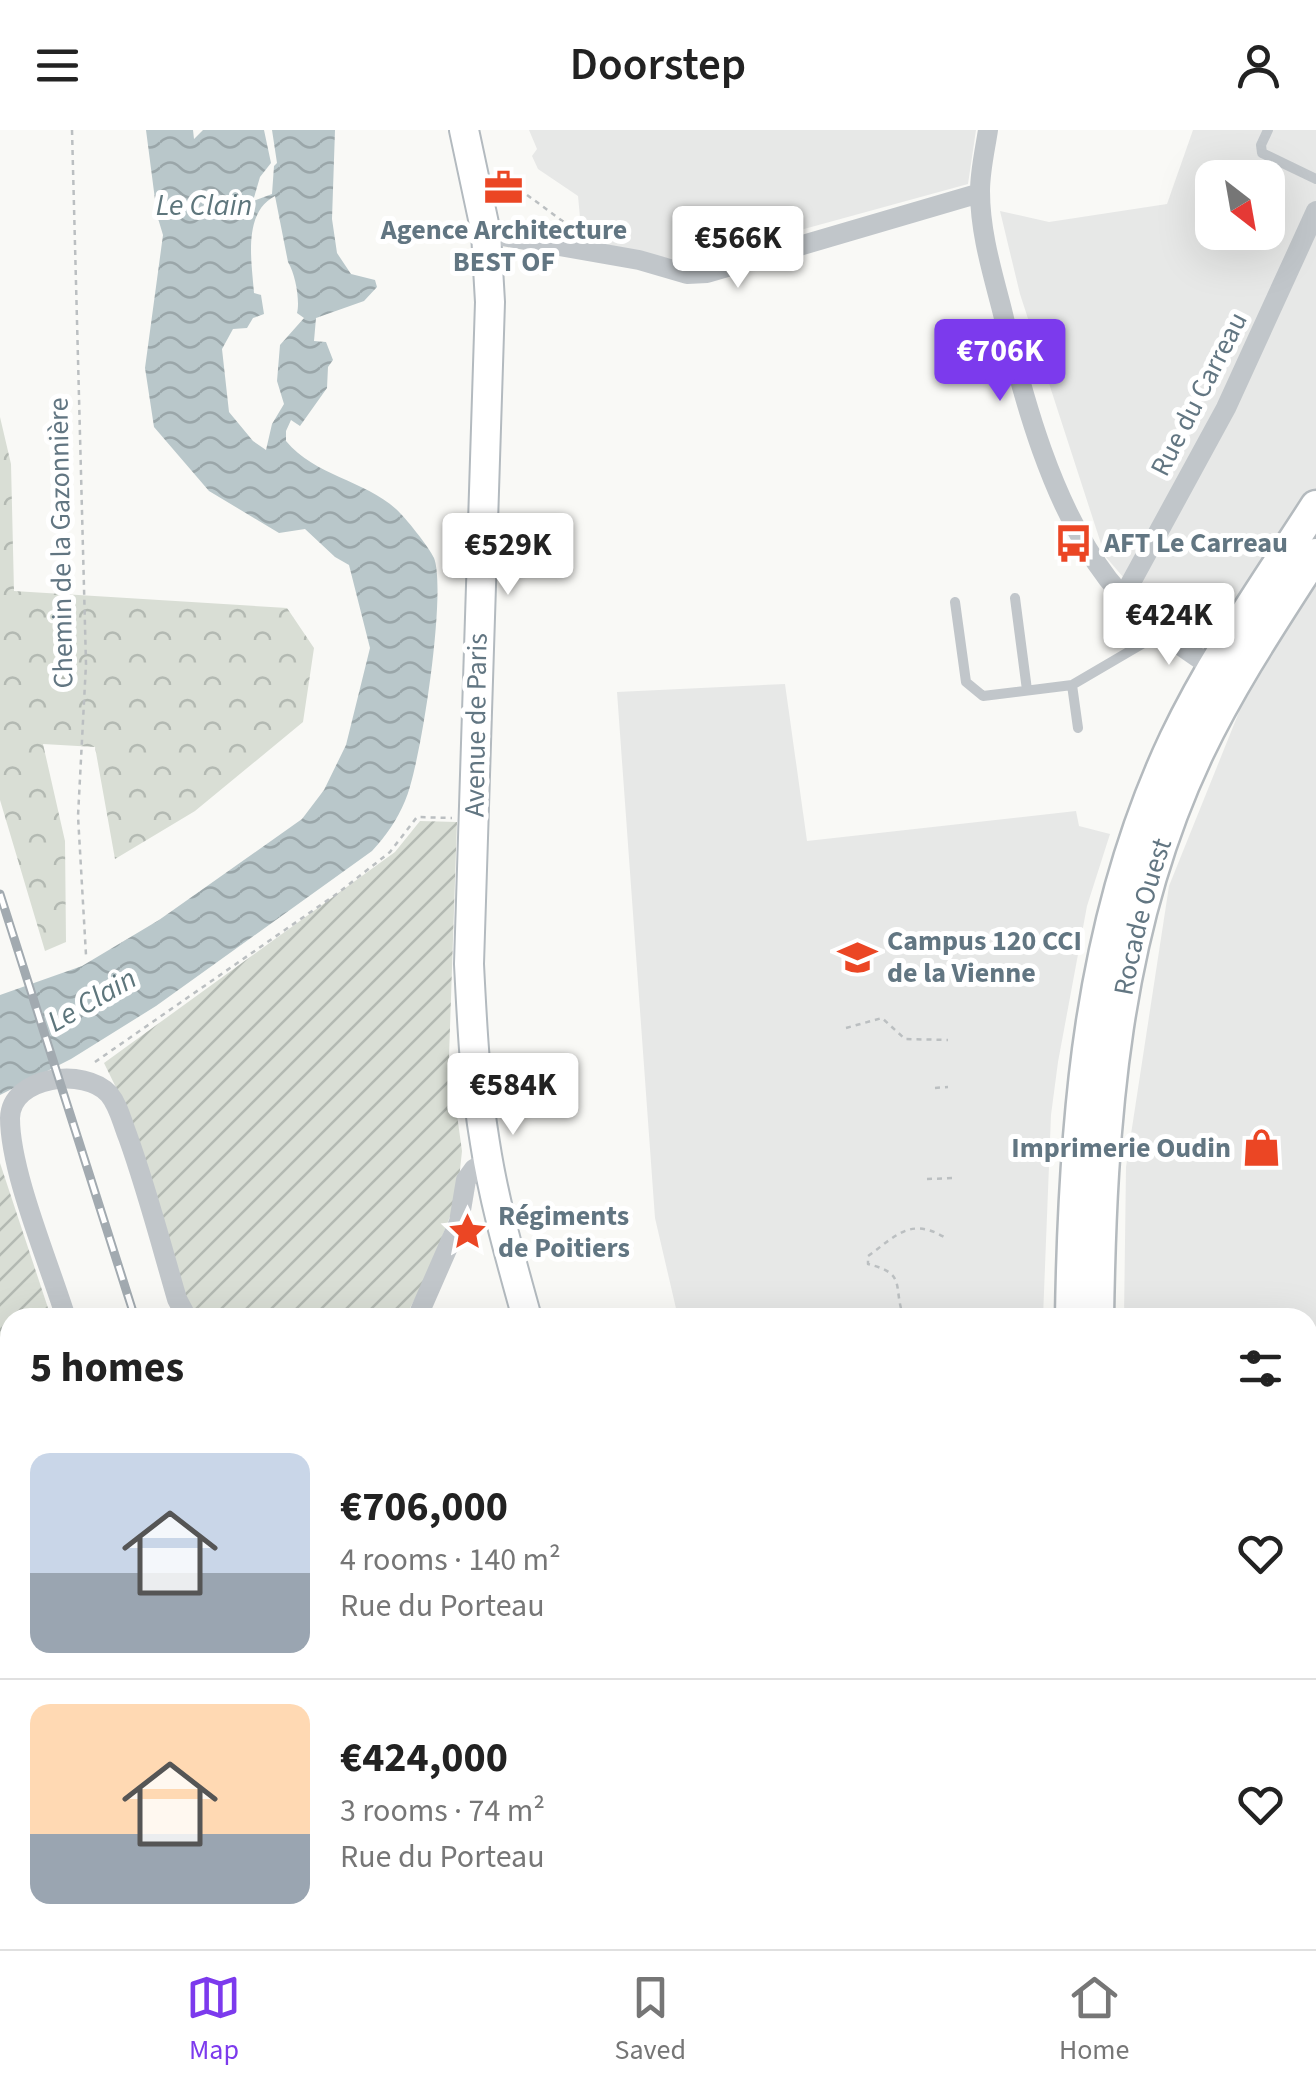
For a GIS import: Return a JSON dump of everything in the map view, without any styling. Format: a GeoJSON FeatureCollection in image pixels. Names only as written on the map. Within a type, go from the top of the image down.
{"type":"FeatureCollection","features":[{"type":"Feature","properties":{"kind":"main road","name":"Avenue de Paris"},"geometry":{"type":"LineString","coordinates":[[464,130],[486,233],[490,302],[469,964],[474,1062],[488,1161],[525,1308]]}},
{"type":"Feature","properties":{"kind":"main road"},"geometry":{"type":"LineString","coordinates":[[1071,1308],[1082,1088],[1098,975],[1132,848],[1153,790],[1212,667],[1316,506]]}},
{"type":"Feature","properties":{"kind":"main road","name":"Rocade Ouest"},"geometry":{"type":"LineString","coordinates":[[1098,1308],[1108,1094],[1125,975],[1139,915],[1170,821],[1219,714],[1316,554]]}},
{"type":"Feature","properties":{"kind":"street"},"geometry":{"type":"LineString","coordinates":[[988,130],[980,192],[984,239],[1035,432],[1087,547],[1122,597],[1212,667],[1219,714]]}},
{"type":"Feature","properties":{"kind":"street"},"geometry":{"type":"LineString","coordinates":[[486,233],[639,260],[687,274],[706,273],[980,192]]}},
{"type":"Feature","properties":{"kind":"street","name":"Rue du Carreau"},"geometry":{"type":"LineString","coordinates":[[1122,597],[1226,408],[1316,211]]}},
{"type":"Feature","properties":{"kind":"street"},"geometry":{"type":"LineString","coordinates":[[1212,667],[1250,658]]}},
{"type":"Feature","properties":{"kind":"street"},"geometry":{"type":"LineString","coordinates":[[63,1308],[18,1169],[10,1120],[11,1106],[26,1092],[51,1080],[74,1078],[101,1087],[117,1107],[182,1308]]}},
{"type":"Feature","properties":{"kind":"street"},"geometry":{"type":"LineString","coordinates":[[421,1308],[459,1222],[466,1180],[474,1169],[488,1161]]}},
{"type":"Feature","properties":{"kind":"lane"},"geometry":{"type":"LineString","coordinates":[[1268,130],[1262,153],[1316,179]]}},
{"type":"Feature","properties":{"kind":"lane"},"geometry":{"type":"LineString","coordinates":[[1015,598],[1027,690]]}},
{"type":"Feature","properties":{"kind":"lane"},"geometry":{"type":"LineString","coordinates":[[955,602],[966,682],[983,696],[1072,684],[1142,644]]}},
{"type":"Feature","properties":{"kind":"lane"},"geometry":{"type":"LineString","coordinates":[[1072,684],[1078,728]]}},
{"type":"Feature","properties":{"kind":"path","name":"Chemin de la Gazonnière"},"geometry":{"type":"LineString","coordinates":[[72,130],[86,664],[78,816],[86,955]]}},
{"type":"Feature","properties":{"kind":"path"},"geometry":{"type":"LineString","coordinates":[[519,189],[568,224],[585,251]]}},
{"type":"Feature","properties":{"kind":"path"},"geometry":{"type":"LineString","coordinates":[[74,1078],[338,893],[390,852],[417,817],[474,818]]}},
{"type":"Feature","properties":{"kind":"path"},"geometry":{"type":"LineString","coordinates":[[846,1028],[882,1018],[906,1039],[948,1040]]}},
{"type":"Feature","properties":{"kind":"path"},"geometry":{"type":"LineString","coordinates":[[935,1088],[948,1086]]}},
{"type":"Feature","properties":{"kind":"path"},"geometry":{"type":"LineString","coordinates":[[927,1180],[954,1178]]}},
{"type":"Feature","properties":{"kind":"path"},"geometry":{"type":"LineString","coordinates":[[902,1308],[896,1277],[889,1270],[868,1264],[868,1256],[908,1228],[921,1227],[944,1237]]}},
{"type":"Feature","properties":{"kind":"shaded area"},"geometry":{"type":"Polygon","coordinates":[[[529,130],[976,130],[968,184],[804,229],[740,253],[689,263],[582,239],[578,196],[538,169],[532,156],[537,149],[529,130]]]}},
{"type":"Feature","properties":{"kind":"shaded area"},"geometry":{"type":"Polygon","coordinates":[[[1193,130],[1316,130],[1316,1308],[1124,1308],[1126,1167],[1169,886],[1239,712],[1105,556],[1020,294],[1000,211],[1049,222],[1167,204],[1193,130]]]}},
{"type":"Feature","properties":{"kind":"shaded area","name":"Campus 120 CCI de la Vienne"},"geometry":{"type":"Polygon","coordinates":[[[785,684],[807,841],[1076,811],[1079,826],[1110,834],[1087,906],[1058,1062],[1051,1115],[1043,1308],[676,1308],[655,1218],[617,692],[785,684]]]}},
{"type":"Feature","properties":{"kind":"green space"},"geometry":{"type":"Polygon","coordinates":[[[0,417],[11,464],[14,591],[287,608],[314,648],[303,722],[195,811],[115,859],[95,747],[43,744],[65,841],[66,942],[45,951],[0,800],[0,417]]]}},
{"type":"Feature","properties":{"kind":"green space"},"geometry":{"type":"Polygon","coordinates":[[[420,821],[457,822],[449,1057],[462,1151],[457,1198],[426,1279],[410,1308],[190,1308],[184,1301],[130,1116],[104,1063],[395,852],[420,821]]]}},
{"type":"Feature","properties":{"kind":"green space"},"geometry":{"type":"Polygon","coordinates":[[[0,1163],[48,1308],[0,1308],[0,1163]]]}},
{"type":"Feature","properties":{"kind":"water","name":"Le Clain"},"geometry":{"type":"Polygon","coordinates":[[[146,130],[193,130],[194,139],[203,130],[264,130],[271,163],[260,177],[253,201],[272,194],[277,163],[272,130],[335,130],[332,219],[337,253],[351,274],[375,280],[377,287],[364,301],[316,318],[314,341],[326,342],[333,360],[328,367],[327,388],[300,426],[291,420],[286,441],[311,462],[396,509],[434,558],[437,605],[425,717],[405,801],[391,828],[372,851],[156,1006],[71,1059],[0,1095],[0,995],[82,966],[159,920],[302,819],[324,790],[346,745],[370,648],[349,565],[305,529],[279,533],[209,491],[154,427],[145,368],[163,235],[146,130]],[[275,196],[258,214],[251,240],[254,293],[261,295],[264,314],[253,318],[247,328],[233,329],[222,349],[229,412],[253,441],[266,450],[272,424],[284,404],[277,381],[280,345],[304,318],[297,313],[297,288],[275,196]]]}},
{"type":"Feature","properties":{"kind":"railway"},"geometry":{"type":"LineString","coordinates":[[0,894],[132,1308]]}},
{"type":"Feature","properties":{"kind":"place","name":"Agence Architecture BEST OF"},"geometry":{"type":"Point","coordinates":[504,187]}},
{"type":"Feature","properties":{"kind":"place","name":"AFT Le Carreau"},"geometry":{"type":"Point","coordinates":[1074,543]}},
{"type":"Feature","properties":{"kind":"place","name":"Campus 120 CCI de la Vienne"},"geometry":{"type":"Point","coordinates":[857,957]}},
{"type":"Feature","properties":{"kind":"place","name":"Imprimerie Oudin"},"geometry":{"type":"Point","coordinates":[1261,1148]}},
{"type":"Feature","properties":{"kind":"place","name":"Régiments de Poitiers"},"geometry":{"type":"Point","coordinates":[468,1232]}}]}
